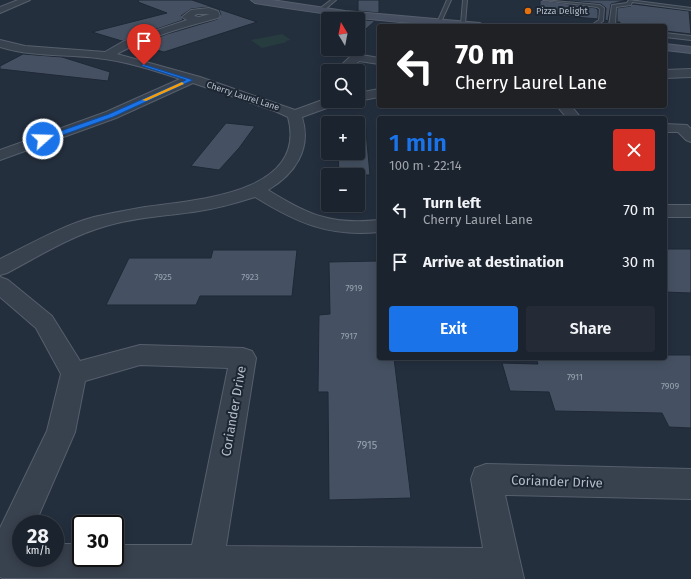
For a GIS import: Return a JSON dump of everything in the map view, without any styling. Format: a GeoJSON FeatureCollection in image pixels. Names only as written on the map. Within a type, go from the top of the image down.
{"type":"FeatureCollection","features":[{"type":"Feature","properties":{"kind":"main road"},"geometry":{"type":"LineString","coordinates":[[255,0],[320,11],[463,24]]}},
{"type":"Feature","properties":{"kind":"main road"},"geometry":{"type":"LineString","coordinates":[[670,48],[691,51]]}},
{"type":"Feature","properties":{"kind":"street"},"geometry":{"type":"LineString","coordinates":[[0,10],[26,0]]}},
{"type":"Feature","properties":{"kind":"street"},"geometry":{"type":"LineString","coordinates":[[106,56],[128,43],[186,25],[195,20]]}},
{"type":"Feature","properties":{"kind":"street","name":"Cherry Laurel Lane"},"geometry":{"type":"LineString","coordinates":[[0,43],[23,48],[106,56],[132,61],[280,108],[294,115]]}},
{"type":"Feature","properties":{"kind":"street"},"geometry":{"type":"LineString","coordinates":[[348,64],[356,57],[377,61]]}},
{"type":"Feature","properties":{"kind":"street"},"geometry":{"type":"LineString","coordinates":[[667,74],[691,73]]}},
{"type":"Feature","properties":{"kind":"street"},"geometry":{"type":"LineString","coordinates":[[0,155],[111,115],[191,80]]}},
{"type":"Feature","properties":{"kind":"street"},"geometry":{"type":"LineString","coordinates":[[365,96],[377,93]]}},
{"type":"Feature","properties":{"kind":"street"},"geometry":{"type":"LineString","coordinates":[[0,268],[64,236],[99,222],[121,217],[208,205],[256,190],[282,172],[292,160],[296,150],[299,127],[294,115],[321,106]]}},
{"type":"Feature","properties":{"kind":"street"},"geometry":{"type":"LineString","coordinates":[[566,108],[572,116]]}},
{"type":"Feature","properties":{"kind":"street"},"geometry":{"type":"LineString","coordinates":[[667,128],[682,128],[691,137]]}},
{"type":"Feature","properties":{"kind":"street"},"geometry":{"type":"LineString","coordinates":[[256,190],[296,215],[313,222],[352,229],[377,226]]}},
{"type":"Feature","properties":{"kind":"street"},"geometry":{"type":"LineString","coordinates":[[667,211],[691,211]]}},
{"type":"Feature","properties":{"kind":"street"},"geometry":{"type":"LineString","coordinates":[[0,285],[44,322],[74,373]]}},
{"type":"Feature","properties":{"kind":"street","name":"Coriander Drive"},"geometry":{"type":"LineString","coordinates":[[206,562],[243,358],[140,355],[74,373],[60,432],[2,561],[206,562],[505,572],[486,479],[691,484]]}},
{"type":"Feature","properties":{"kind":"lane"},"geometry":{"type":"LineString","coordinates":[[320,11],[334,0]]}},
{"type":"Feature","properties":{"kind":"lane"},"geometry":{"type":"LineString","coordinates":[[439,22],[449,0]]}},
{"type":"Feature","properties":{"kind":"lane"},"geometry":{"type":"LineString","coordinates":[[463,24],[465,0]]}},
{"type":"Feature","properties":{"kind":"lane"},"geometry":{"type":"LineString","coordinates":[[545,0],[598,6],[602,8],[601,22],[597,24]]}},
{"type":"Feature","properties":{"kind":"lane"},"geometry":{"type":"LineString","coordinates":[[612,24],[614,6],[629,4],[631,0],[691,9]]}},
{"type":"Feature","properties":{"kind":"lane"},"geometry":{"type":"LineString","coordinates":[[667,35],[691,38]]}},
{"type":"Feature","properties":{"kind":"green space"},"geometry":{"type":"Polygon","coordinates":[[[282,34],[291,40],[262,48],[251,40],[282,34]]]}},
{"type":"Feature","properties":{"kind":"building"},"geometry":{"type":"Polygon","coordinates":[[[139,0],[192,0],[257,22],[164,52],[138,45],[167,34],[218,19],[221,15],[219,10],[209,7],[191,9],[181,16],[183,20],[122,41],[92,32],[167,13],[138,2],[139,0]]]}},
{"type":"Feature","properties":{"kind":"building"},"geometry":{"type":"Polygon","coordinates":[[[358,0],[379,0],[379,13],[358,11],[358,0]]]}},
{"type":"Feature","properties":{"kind":"building"},"geometry":{"type":"Polygon","coordinates":[[[540,0],[596,8],[598,10],[598,19],[540,14],[540,0]]]}},
{"type":"Feature","properties":{"kind":"building"},"geometry":{"type":"Polygon","coordinates":[[[560,0],[627,0],[611,4],[608,21],[605,20],[606,8],[601,4],[560,0]]]}},
{"type":"Feature","properties":{"kind":"building"},"geometry":{"type":"Polygon","coordinates":[[[633,4],[689,11],[691,34],[667,31],[667,24],[620,24],[620,22],[617,22],[617,8],[631,6],[633,4]]]}},
{"type":"Feature","properties":{"kind":"building"},"geometry":{"type":"Polygon","coordinates":[[[365,20],[375,21],[365,30],[365,20]]]}},
{"type":"Feature","properties":{"kind":"building"},"geometry":{"type":"Polygon","coordinates":[[[23,54],[62,57],[110,72],[108,81],[0,69],[0,66],[23,54]]]}},
{"type":"Feature","properties":{"kind":"building"},"geometry":{"type":"Polygon","coordinates":[[[365,121],[370,175],[365,175],[365,168],[339,168],[338,160],[365,160],[365,121]]]}},
{"type":"Feature","properties":{"kind":"building"},"geometry":{"type":"Polygon","coordinates":[[[226,123],[255,126],[239,148],[219,170],[191,166],[226,123]]]}},
{"type":"Feature","properties":{"kind":"building"},"geometry":{"type":"Polygon","coordinates":[[[667,249],[691,249],[691,293],[667,292],[667,249]]]}},
{"type":"Feature","properties":{"kind":"building"},"geometry":{"type":"Polygon","coordinates":[[[213,250],[297,250],[292,296],[200,296],[196,305],[106,305],[129,258],[211,258],[213,250]]]}},
{"type":"Feature","properties":{"kind":"building"},"geometry":{"type":"Polygon","coordinates":[[[377,261],[377,360],[394,360],[411,498],[329,500],[328,392],[318,392],[319,315],[330,314],[329,262],[377,261]]]}},
{"type":"Feature","properties":{"kind":"building"},"geometry":{"type":"Polygon","coordinates":[[[667,355],[691,355],[691,428],[669,427],[662,413],[555,411],[549,392],[510,391],[502,363],[538,364],[537,360],[667,360],[667,355]]]}},
{"type":"Feature","properties":{"kind":"slow traffic"},"geometry":{"type":"LineString","coordinates":[[144,100],[182,83]]}},
{"type":"Feature","properties":{"kind":"place","name":"Pizza Delight"},"geometry":{"type":"Point","coordinates":[528,11]}},
{"type":"Feature","properties":{"kind":"route"},"geometry":{"type":"LineString","coordinates":[[43,139],[111,115],[191,80],[144,65]]}}]}
